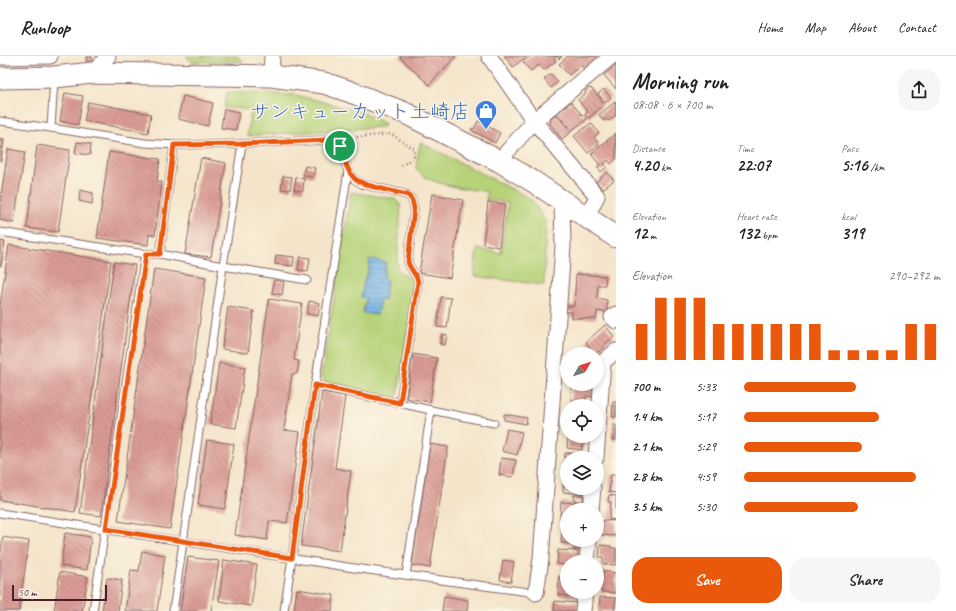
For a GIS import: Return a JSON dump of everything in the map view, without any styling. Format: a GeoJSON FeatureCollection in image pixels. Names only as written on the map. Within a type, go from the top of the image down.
{"type":"FeatureCollection","features":[{"type":"Feature","properties":{"kind":"street"},"geometry":{"type":"LineString","coordinates":[[0,57],[50,56]]}},
{"type":"Feature","properties":{"kind":"street"},"geometry":{"type":"LineString","coordinates":[[93,73],[108,56]]}},
{"type":"Feature","properties":{"kind":"street"},"geometry":{"type":"LineString","coordinates":[[490,56],[534,121],[597,196],[587,217]]}},
{"type":"Feature","properties":{"kind":"street"},"geometry":{"type":"LineString","coordinates":[[499,161],[534,121],[612,56]]}},
{"type":"Feature","properties":{"kind":"street"},"geometry":{"type":"LineString","coordinates":[[0,78],[54,77],[93,73],[272,66],[348,91],[405,114],[499,161],[562,200],[616,238]]}},
{"type":"Feature","properties":{"kind":"street"},"geometry":{"type":"LineString","coordinates":[[536,593],[541,559],[564,246],[562,200]]}},
{"type":"Feature","properties":{"kind":"street"},"geometry":{"type":"LineString","coordinates":[[616,314],[612,317],[616,322]]}},
{"type":"Feature","properties":{"kind":"street"},"geometry":{"type":"LineString","coordinates":[[597,451],[603,362],[616,351]]}},
{"type":"Feature","properties":{"kind":"street"},"geometry":{"type":"LineString","coordinates":[[583,611],[584,599]]}},
{"type":"Feature","properties":{"kind":"lane"},"geometry":{"type":"LineString","coordinates":[[51,128],[54,77]]}},
{"type":"Feature","properties":{"kind":"lane"},"geometry":{"type":"LineString","coordinates":[[0,121],[145,143],[174,145],[241,144],[327,140],[340,146],[348,171],[354,179],[362,184],[408,195],[412,200],[414,208],[408,262],[410,268],[417,276],[418,282],[400,403]]}},
{"type":"Feature","properties":{"kind":"lane"},"geometry":{"type":"LineString","coordinates":[[173,611],[241,144]]}},
{"type":"Feature","properties":{"kind":"lane"},"geometry":{"type":"LineString","coordinates":[[160,254],[174,145]]}},
{"type":"Feature","properties":{"kind":"lane"},"geometry":{"type":"LineString","coordinates":[[284,611],[315,385],[348,171]]}},
{"type":"Feature","properties":{"kind":"lane"},"geometry":{"type":"LineString","coordinates":[[0,232],[146,254],[160,254],[307,280]]}},
{"type":"Feature","properties":{"kind":"lane"},"geometry":{"type":"LineString","coordinates":[[93,611],[146,254]]}},
{"type":"Feature","properties":{"kind":"lane"},"geometry":{"type":"LineString","coordinates":[[315,385],[494,423]]}},
{"type":"Feature","properties":{"kind":"lane"},"geometry":{"type":"LineString","coordinates":[[406,575],[431,410]]}},
{"type":"Feature","properties":{"kind":"lane"},"geometry":{"type":"LineString","coordinates":[[0,513],[292,558],[536,593]]}},
{"type":"Feature","properties":{"kind":"path"},"geometry":{"type":"LineString","coordinates":[[327,140],[391,134],[414,149],[414,157],[401,166]]}},
{"type":"Feature","properties":{"kind":"green space"},"geometry":{"type":"Polygon","coordinates":[[[186,56],[238,56],[243,61],[192,62],[186,56]]]}},
{"type":"Feature","properties":{"kind":"green space"},"geometry":{"type":"Polygon","coordinates":[[[227,92],[296,95],[362,112],[384,123],[385,126],[247,136],[251,110],[224,107],[227,92]]]}},
{"type":"Feature","properties":{"kind":"green space"},"geometry":{"type":"Polygon","coordinates":[[[420,143],[531,199],[546,222],[544,285],[474,276],[477,249],[501,253],[508,203],[486,199],[487,192],[448,185],[429,179],[421,174],[416,168],[420,143]]]}},
{"type":"Feature","properties":{"kind":"green space"},"geometry":{"type":"Polygon","coordinates":[[[351,192],[395,199],[401,206],[397,267],[403,275],[415,282],[398,394],[395,398],[325,382],[321,377],[351,192]],[[386,262],[367,277],[365,276],[366,297],[363,312],[380,299],[384,300],[387,280],[383,280],[386,262]]]}},
{"type":"Feature","properties":{"kind":"water"},"geometry":{"type":"Polygon","coordinates":[[[370,259],[386,262],[383,279],[387,280],[384,300],[380,300],[377,315],[363,313],[366,298],[361,297],[370,259]]]}},
{"type":"Feature","properties":{"kind":"building"},"geometry":{"type":"Polygon","coordinates":[[[399,56],[456,56],[429,85],[399,56]]]}},
{"type":"Feature","properties":{"kind":"building"},"geometry":{"type":"Polygon","coordinates":[[[504,56],[525,56],[526,57],[513,67],[504,56]]]}},
{"type":"Feature","properties":{"kind":"building"},"geometry":{"type":"Polygon","coordinates":[[[530,56],[557,56],[554,59],[556,61],[544,70],[539,65],[531,71],[523,62],[530,56]]]}},
{"type":"Feature","properties":{"kind":"building"},"geometry":{"type":"Polygon","coordinates":[[[568,56],[596,56],[599,59],[585,70],[581,65],[569,75],[559,64],[568,56]]]}},
{"type":"Feature","properties":{"kind":"building"},"geometry":{"type":"Polygon","coordinates":[[[86,57],[92,57],[92,61],[86,61],[86,57]]]}},
{"type":"Feature","properties":{"kind":"building"},"geometry":{"type":"Polygon","coordinates":[[[616,65],[616,89],[604,75],[616,65]]]}},
{"type":"Feature","properties":{"kind":"building"},"geometry":{"type":"Polygon","coordinates":[[[551,74],[558,82],[551,88],[544,79],[551,74]]]}},
{"type":"Feature","properties":{"kind":"building"},"geometry":{"type":"Polygon","coordinates":[[[589,88],[591,88],[603,102],[603,105],[589,118],[585,114],[588,112],[578,100],[589,88]]]}},
{"type":"Feature","properties":{"kind":"building"},"geometry":{"type":"Polygon","coordinates":[[[604,89],[611,98],[605,103],[598,94],[604,89]]]}},
{"type":"Feature","properties":{"kind":"building"},"geometry":{"type":"Polygon","coordinates":[[[65,93],[83,96],[78,125],[60,121],[65,93]]]}},
{"type":"Feature","properties":{"kind":"building"},"geometry":{"type":"Polygon","coordinates":[[[183,96],[213,103],[208,126],[178,119],[183,96]]]}},
{"type":"Feature","properties":{"kind":"building"},"geometry":{"type":"Polygon","coordinates":[[[616,101],[616,115],[609,121],[606,119],[604,121],[599,115],[616,101]]]}},
{"type":"Feature","properties":{"kind":"building"},"geometry":{"type":"Polygon","coordinates":[[[88,102],[151,114],[148,133],[84,121],[88,102]]]}},
{"type":"Feature","properties":{"kind":"building"},"geometry":{"type":"Polygon","coordinates":[[[571,102],[587,119],[572,130],[557,114],[571,102]]]}},
{"type":"Feature","properties":{"kind":"building"},"geometry":{"type":"Polygon","coordinates":[[[224,109],[239,112],[236,130],[221,128],[224,109]]]}},
{"type":"Feature","properties":{"kind":"building"},"geometry":{"type":"Polygon","coordinates":[[[556,114],[571,132],[562,139],[550,124],[551,118],[556,114]]]}},
{"type":"Feature","properties":{"kind":"building","name":"サンキューカット土崎店"},"geometry":{"type":"Polygon","coordinates":[[[478,121],[500,133],[495,143],[471,130],[472,128],[474,129],[478,121]]]}},
{"type":"Feature","properties":{"kind":"building"},"geometry":{"type":"Polygon","coordinates":[[[591,123],[599,133],[594,137],[599,144],[588,153],[574,136],[591,123]]]}},
{"type":"Feature","properties":{"kind":"building"},"geometry":{"type":"Polygon","coordinates":[[[616,133],[616,159],[611,164],[608,160],[604,164],[607,167],[601,172],[597,167],[600,165],[591,154],[616,133]]]}},
{"type":"Feature","properties":{"kind":"building"},"geometry":{"type":"Polygon","coordinates":[[[0,138],[4,139],[1,161],[0,161],[0,138]]]}},
{"type":"Feature","properties":{"kind":"building"},"geometry":{"type":"Polygon","coordinates":[[[77,142],[91,144],[90,155],[75,153],[77,142]]]}},
{"type":"Feature","properties":{"kind":"building"},"geometry":{"type":"Polygon","coordinates":[[[37,145],[70,150],[58,232],[27,228],[37,145]]]}},
{"type":"Feature","properties":{"kind":"building"},"geometry":{"type":"Polygon","coordinates":[[[8,149],[25,152],[14,223],[0,220],[0,203],[8,149]]]}},
{"type":"Feature","properties":{"kind":"building"},"geometry":{"type":"Polygon","coordinates":[[[109,152],[160,159],[157,181],[162,182],[155,235],[149,234],[148,245],[97,238],[109,152]]]}},
{"type":"Feature","properties":{"kind":"building"},"geometry":{"type":"Polygon","coordinates":[[[201,158],[226,163],[211,257],[185,254],[201,158]]]}},
{"type":"Feature","properties":{"kind":"building"},"geometry":{"type":"Polygon","coordinates":[[[305,166],[315,168],[313,177],[303,175],[305,166]]]}},
{"type":"Feature","properties":{"kind":"building"},"geometry":{"type":"Polygon","coordinates":[[[607,172],[614,180],[603,189],[596,182],[607,172]]]}},
{"type":"Feature","properties":{"kind":"building"},"geometry":{"type":"Polygon","coordinates":[[[283,176],[292,177],[290,190],[281,189],[283,176]]]}},
{"type":"Feature","properties":{"kind":"building"},"geometry":{"type":"Polygon","coordinates":[[[296,177],[304,179],[303,191],[294,190],[296,177]]]}},
{"type":"Feature","properties":{"kind":"building"},"geometry":{"type":"Polygon","coordinates":[[[80,190],[93,193],[92,204],[79,201],[80,190]]]}},
{"type":"Feature","properties":{"kind":"building"},"geometry":{"type":"Polygon","coordinates":[[[432,194],[463,200],[450,278],[419,273],[432,194]]]}},
{"type":"Feature","properties":{"kind":"building"},"geometry":{"type":"Polygon","coordinates":[[[488,202],[505,204],[499,247],[483,244],[488,202]]]}},
{"type":"Feature","properties":{"kind":"building"},"geometry":{"type":"Polygon","coordinates":[[[0,241],[5,242],[1,266],[0,266],[0,241]]]}},
{"type":"Feature","properties":{"kind":"building"},"geometry":{"type":"Polygon","coordinates":[[[9,245],[111,261],[75,512],[0,500],[0,306],[9,245]]]}},
{"type":"Feature","properties":{"kind":"building"},"geometry":{"type":"Polygon","coordinates":[[[276,255],[294,257],[293,266],[275,264],[276,255]]]}},
{"type":"Feature","properties":{"kind":"building"},"geometry":{"type":"Polygon","coordinates":[[[300,257],[310,258],[308,271],[298,270],[300,257]]]}},
{"type":"Feature","properties":{"kind":"building"},"geometry":{"type":"Polygon","coordinates":[[[114,262],[135,265],[101,516],[80,513],[114,262]]]}},
{"type":"Feature","properties":{"kind":"building"},"geometry":{"type":"Polygon","coordinates":[[[154,269],[206,277],[170,529],[118,521],[154,269]]]}},
{"type":"Feature","properties":{"kind":"building"},"geometry":{"type":"Polygon","coordinates":[[[576,274],[606,276],[605,285],[598,285],[597,298],[607,300],[607,312],[597,311],[596,319],[572,318],[572,312],[564,312],[564,306],[574,306],[576,274]]]}},
{"type":"Feature","properties":{"kind":"building"},"geometry":{"type":"Polygon","coordinates":[[[274,280],[284,282],[282,295],[272,293],[274,280]]]}},
{"type":"Feature","properties":{"kind":"building"},"geometry":{"type":"Polygon","coordinates":[[[441,297],[451,298],[447,328],[437,327],[441,297]]]}},
{"type":"Feature","properties":{"kind":"building"},"geometry":{"type":"Polygon","coordinates":[[[269,299],[302,304],[294,360],[299,361],[297,374],[292,374],[284,430],[300,432],[287,523],[269,521],[267,540],[235,535],[269,299]]]}},
{"type":"Feature","properties":{"kind":"building"},"geometry":{"type":"Polygon","coordinates":[[[309,301],[320,303],[318,316],[307,314],[309,301]]]}},
{"type":"Feature","properties":{"kind":"building"},"geometry":{"type":"Polygon","coordinates":[[[228,307],[254,311],[248,353],[222,349],[228,307]]]}},
{"type":"Feature","properties":{"kind":"building"},"geometry":{"type":"Polygon","coordinates":[[[605,325],[614,337],[602,346],[603,347],[590,347],[586,342],[605,325]]]}},
{"type":"Feature","properties":{"kind":"building"},"geometry":{"type":"Polygon","coordinates":[[[442,334],[447,335],[445,345],[440,344],[442,334]]]}},
{"type":"Feature","properties":{"kind":"building"},"geometry":{"type":"Polygon","coordinates":[[[413,354],[437,358],[430,402],[406,398],[413,354]]]}},
{"type":"Feature","properties":{"kind":"building"},"geometry":{"type":"Polygon","coordinates":[[[219,363],[245,367],[236,428],[210,424],[219,363]]]}},
{"type":"Feature","properties":{"kind":"building"},"geometry":{"type":"Polygon","coordinates":[[[572,391],[592,391],[592,397],[586,396],[586,399],[571,399],[572,391]]]}},
{"type":"Feature","properties":{"kind":"building"},"geometry":{"type":"Polygon","coordinates":[[[322,392],[345,396],[335,468],[351,471],[340,551],[301,546],[322,392]]]}},
{"type":"Feature","properties":{"kind":"building"},"geometry":{"type":"Polygon","coordinates":[[[613,402],[616,402],[616,417],[612,417],[613,402]]]}},
{"type":"Feature","properties":{"kind":"building"},"geometry":{"type":"Polygon","coordinates":[[[504,414],[527,418],[526,424],[504,420],[504,414]]]}},
{"type":"Feature","properties":{"kind":"building"},"geometry":{"type":"Polygon","coordinates":[[[613,425],[616,425],[616,440],[612,440],[613,425]]]}},
{"type":"Feature","properties":{"kind":"building"},"geometry":{"type":"Polygon","coordinates":[[[507,429],[522,432],[517,455],[502,451],[507,429]]]}},
{"type":"Feature","properties":{"kind":"building"},"geometry":{"type":"Polygon","coordinates":[[[207,440],[234,444],[225,509],[198,505],[207,440]]]}},
{"type":"Feature","properties":{"kind":"building"},"geometry":{"type":"Polygon","coordinates":[[[567,443],[584,443],[584,446],[582,446],[582,450],[567,448],[567,443]]]}},
{"type":"Feature","properties":{"kind":"building"},"geometry":{"type":"Polygon","coordinates":[[[430,444],[448,447],[430,568],[412,565],[430,444]]]}},
{"type":"Feature","properties":{"kind":"building"},"geometry":{"type":"Polygon","coordinates":[[[501,458],[516,460],[513,477],[499,475],[501,458]]]}},
{"type":"Feature","properties":{"kind":"building"},"geometry":{"type":"Polygon","coordinates":[[[611,475],[616,475],[616,493],[609,492],[611,475]]]}},
{"type":"Feature","properties":{"kind":"building"},"geometry":{"type":"Polygon","coordinates":[[[574,495],[583,495],[583,501],[574,501],[574,495]]]}},
{"type":"Feature","properties":{"kind":"building"},"geometry":{"type":"Polygon","coordinates":[[[609,495],[616,496],[616,520],[609,519],[611,502],[608,502],[609,495]]]}},
{"type":"Feature","properties":{"kind":"building"},"geometry":{"type":"Polygon","coordinates":[[[604,520],[616,521],[616,536],[604,535],[604,520]]]}},
{"type":"Feature","properties":{"kind":"building"},"geometry":{"type":"Polygon","coordinates":[[[65,533],[91,537],[87,570],[61,566],[65,533]]]}},
{"type":"Feature","properties":{"kind":"building"},"geometry":{"type":"Polygon","coordinates":[[[3,537],[29,541],[19,611],[0,611],[0,558],[3,537]]]}},
{"type":"Feature","properties":{"kind":"building"},"geometry":{"type":"Polygon","coordinates":[[[604,545],[616,548],[616,565],[604,564],[604,555],[599,555],[600,547],[604,547],[604,545]]]}},
{"type":"Feature","properties":{"kind":"building"},"geometry":{"type":"Polygon","coordinates":[[[573,547],[583,547],[583,549],[573,549],[573,547]]]}},
{"type":"Feature","properties":{"kind":"building"},"geometry":{"type":"Polygon","coordinates":[[[558,550],[578,551],[578,555],[560,555],[560,564],[557,564],[558,550]]]}},
{"type":"Feature","properties":{"kind":"building"},"geometry":{"type":"Polygon","coordinates":[[[142,551],[165,555],[157,611],[125,611],[131,570],[139,571],[142,551]]]}},
{"type":"Feature","properties":{"kind":"building"},"geometry":{"type":"Polygon","coordinates":[[[188,557],[219,561],[211,611],[180,611],[188,557]]]}},
{"type":"Feature","properties":{"kind":"building"},"geometry":{"type":"Polygon","coordinates":[[[224,560],[257,565],[251,606],[219,601],[224,560]]]}},
{"type":"Feature","properties":{"kind":"building"},"geometry":{"type":"Polygon","coordinates":[[[503,560],[514,562],[511,582],[500,580],[503,560]]]}},
{"type":"Feature","properties":{"kind":"building"},"geometry":{"type":"Polygon","coordinates":[[[604,571],[616,573],[616,593],[604,592],[604,571]]]}},
{"type":"Feature","properties":{"kind":"building"},"geometry":{"type":"Polygon","coordinates":[[[60,572],[88,577],[82,611],[54,611],[60,572]]]}},
{"type":"Feature","properties":{"kind":"building"},"geometry":{"type":"Polygon","coordinates":[[[559,576],[560,576],[560,595],[558,595],[559,576]]]}},
{"type":"Feature","properties":{"kind":"building"},"geometry":{"type":"Polygon","coordinates":[[[107,578],[122,580],[118,611],[102,611],[107,578]]]}},
{"type":"Feature","properties":{"kind":"building"},"geometry":{"type":"Polygon","coordinates":[[[297,589],[334,595],[332,611],[294,611],[297,589]]]}},
{"type":"Feature","properties":{"kind":"building"},"geometry":{"type":"Polygon","coordinates":[[[444,596],[468,600],[467,611],[442,611],[444,596]]]}},
{"type":"Feature","properties":{"kind":"building"},"geometry":{"type":"Polygon","coordinates":[[[604,597],[616,598],[614,611],[599,611],[600,599],[604,599],[604,597]]]}},
{"type":"Feature","properties":{"kind":"building"},"geometry":{"type":"Polygon","coordinates":[[[555,601],[578,603],[577,611],[554,611],[555,601]]]}},
{"type":"Feature","properties":{"kind":"place","name":"サンキューカット土崎店"},"geometry":{"type":"Point","coordinates":[486,130]}},
{"type":"Feature","properties":{"kind":"route"},"geometry":{"type":"LineString","coordinates":[[327,140],[340,146],[348,171],[354,179],[362,184],[408,195],[412,200],[414,208],[408,262],[410,268],[417,276],[418,282],[400,403],[315,385],[292,558],[106,529],[146,254],[160,254],[174,145],[327,140]]}}]}
